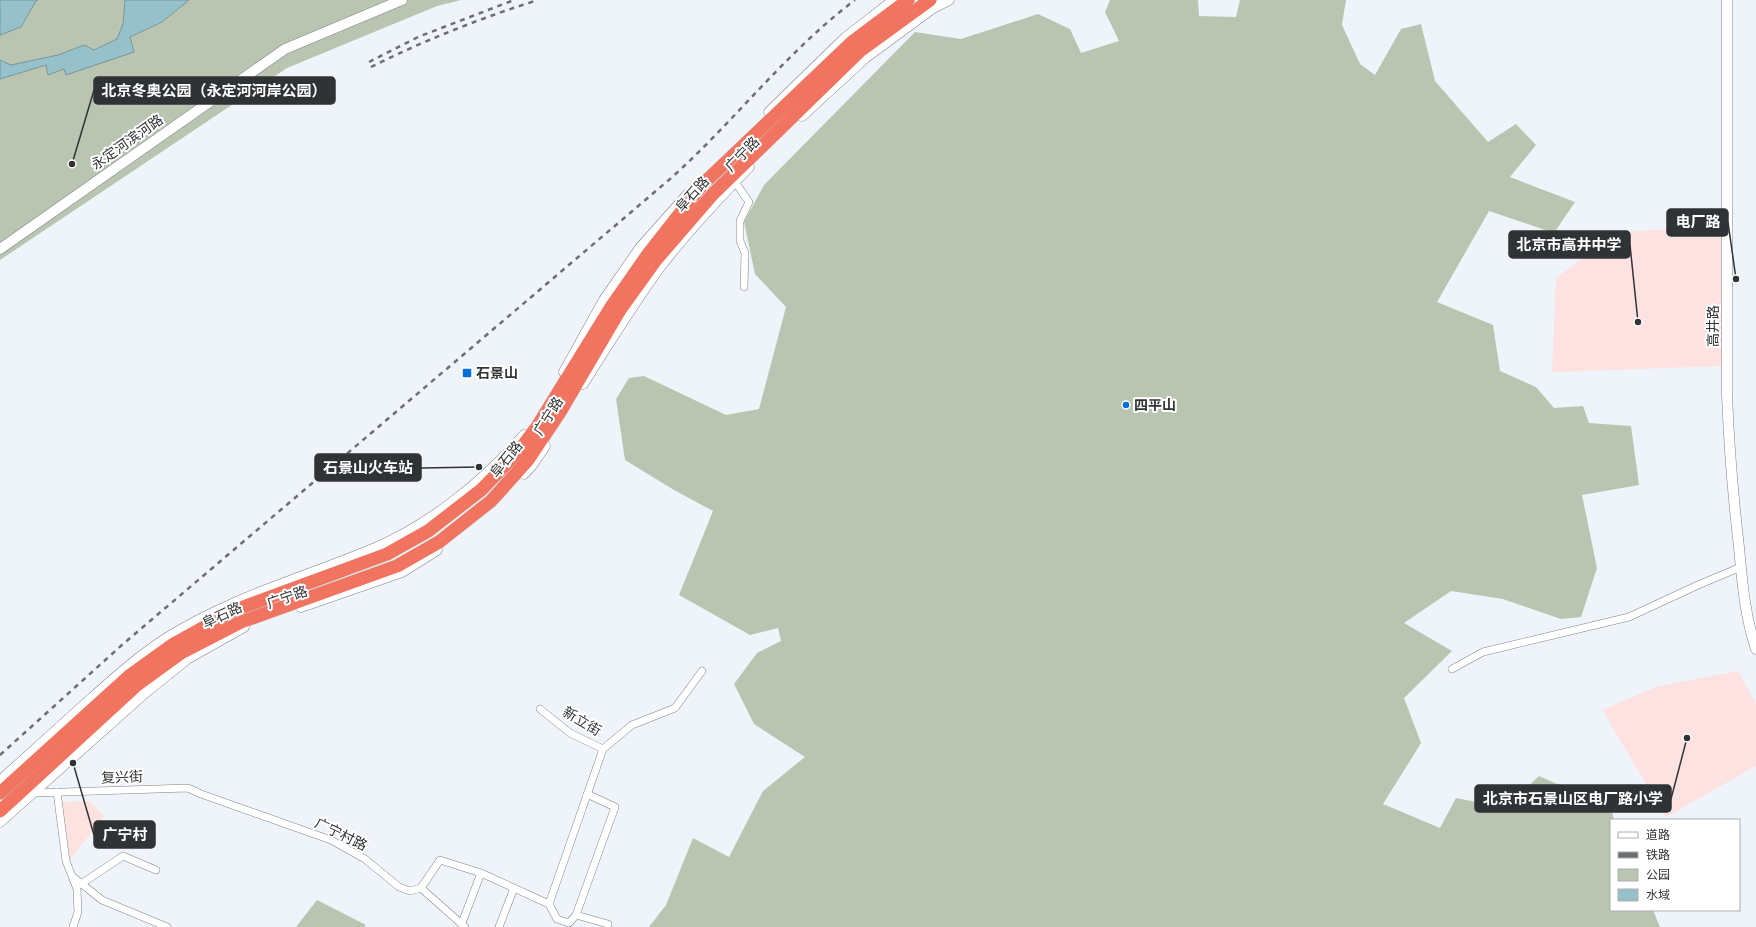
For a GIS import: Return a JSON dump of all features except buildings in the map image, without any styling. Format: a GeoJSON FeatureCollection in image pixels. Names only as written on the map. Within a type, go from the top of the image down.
{"type":"FeatureCollection","features":[{"type":"Feature","properties":{"kind":"highway","name":"阜石路"},"geometry":{"type":"LineString","coordinates":[[0,793],[129,676],[172,645],[235,610],[387,554],[428,531],[480,490],[518,452],[537,427],[611,307],[648,254],[703,184],[852,42],[908,0]]}},
{"type":"Feature","properties":{"kind":"highway","name":"阜石路"},"geometry":{"type":"LineString","coordinates":[[0,811],[137,685],[181,653],[241,622],[397,566],[439,542],[491,501],[528,460],[560,412],[620,310],[656,260],[713,194],[860,51],[930,0]]}},
{"type":"Feature","properties":{"kind":"street","name":"永定河滨河路"},"geometry":{"type":"LineString","coordinates":[[0,248],[285,49],[402,0]]}},
{"type":"Feature","properties":{"kind":"street","name":"广宁路"},"geometry":{"type":"LineString","coordinates":[[0,781],[125,669],[168,638],[230,604],[377,548],[422,524],[472,486],[509,452],[533,423],[546,404],[604,300],[640,248],[698,182],[845,38],[894,0]]}},
{"type":"Feature","properties":{"kind":"street","name":"广宁路"},"geometry":{"type":"LineString","coordinates":[[0,822],[146,692],[187,659],[246,626],[402,572],[443,546],[496,504],[533,464],[628,314],[661,266],[718,199],[766,150],[865,58],[933,8],[949,0]]}},
{"type":"Feature","properties":{"kind":"street","name":"高井路"},"geometry":{"type":"LineString","coordinates":[[1727,0],[1727,395],[1732,483],[1741,567],[1746,604],[1756,649]]}},
{"type":"Feature","properties":{"kind":"street"},"geometry":{"type":"LineString","coordinates":[[735,182],[749,202],[740,221],[740,241],[745,253],[744,287]]}},
{"type":"Feature","properties":{"kind":"street"},"geometry":{"type":"LineString","coordinates":[[1452,668],[1483,652],[1629,617],[1741,567]]}},
{"type":"Feature","properties":{"kind":"street","name":"新立街"},"geometry":{"type":"LineString","coordinates":[[540,709],[570,732],[603,749],[632,725],[675,708],[702,671]]}},
{"type":"Feature","properties":{"kind":"street"},"geometry":{"type":"LineString","coordinates":[[549,904],[603,749]]}},
{"type":"Feature","properties":{"kind":"street","name":"复兴街"},"geometry":{"type":"LineString","coordinates":[[33,793],[188,788]]}},
{"type":"Feature","properties":{"kind":"street","name":"广宁村路"},"geometry":{"type":"LineString","coordinates":[[188,788],[331,840],[365,859],[400,887],[410,891],[421,888]]}},
{"type":"Feature","properties":{"kind":"street"},"geometry":{"type":"LineString","coordinates":[[57,792],[66,861],[77,889],[78,912],[73,927]]}},
{"type":"Feature","properties":{"kind":"street"},"geometry":{"type":"LineString","coordinates":[[481,873],[464,925],[421,888],[440,860],[481,873],[549,904],[557,919],[569,923],[576,915],[615,807],[587,794]]}},
{"type":"Feature","properties":{"kind":"street"},"geometry":{"type":"LineString","coordinates":[[81,884],[123,856],[156,870]]}},
{"type":"Feature","properties":{"kind":"street"},"geometry":{"type":"LineString","coordinates":[[73,877],[102,900],[168,927]]}},
{"type":"Feature","properties":{"kind":"street"},"geometry":{"type":"LineString","coordinates":[[499,927],[514,888]]}},
{"type":"Feature","properties":{"kind":"street"},"geometry":{"type":"LineString","coordinates":[[576,915],[608,924]]}},
{"type":"Feature","properties":{"kind":"shaded area"},"geometry":{"type":"Polygon","coordinates":[[[1722,227],[1723,366],[1552,372],[1556,278],[1618,232],[1722,227]]]}},
{"type":"Feature","properties":{"kind":"shaded area"},"geometry":{"type":"Polygon","coordinates":[[[1738,671],[1756,704],[1756,766],[1666,817],[1602,710],[1656,687],[1738,671]]]}},
{"type":"Feature","properties":{"kind":"shaded area"},"geometry":{"type":"Polygon","coordinates":[[[90,801],[104,816],[70,860],[61,802],[90,801]]]}},
{"type":"Feature","properties":{"kind":"green space"},"geometry":{"type":"Polygon","coordinates":[[[0,0],[461,0],[437,6],[287,68],[0,260],[0,0]]]}},
{"type":"Feature","properties":{"kind":"green space"},"geometry":{"type":"Polygon","coordinates":[[[1110,0],[1198,0],[1199,16],[1236,17],[1240,0],[1346,0],[1342,25],[1360,64],[1375,75],[1401,29],[1421,24],[1435,81],[1488,142],[1516,124],[1536,145],[1510,177],[1575,202],[1554,233],[1489,211],[1437,302],[1493,325],[1500,371],[1536,387],[1554,408],[1583,406],[1589,423],[1631,426],[1639,485],[1582,495],[1597,568],[1581,617],[1561,619],[1503,599],[1451,591],[1404,623],[1452,651],[1404,698],[1421,743],[1383,804],[1440,828],[1456,798],[1506,808],[1539,776],[1611,808],[1614,819],[1610,819],[1610,911],[1653,911],[1660,927],[649,927],[666,905],[693,838],[729,857],[763,791],[805,757],[754,724],[734,684],[757,653],[781,641],[778,628],[750,635],[679,595],[713,511],[674,490],[625,460],[616,399],[629,378],[644,376],[726,415],[759,409],[786,307],[755,274],[744,222],[764,185],[915,32],[961,39],[1038,14],[1070,29],[1081,53],[1119,41],[1105,12],[1110,0]]]}},
{"type":"Feature","properties":{"kind":"green space"},"geometry":{"type":"Polygon","coordinates":[[[317,900],[366,925],[364,927],[296,927],[317,900]]]}},
{"type":"Feature","properties":{"kind":"water"},"geometry":{"type":"Polygon","coordinates":[[[0,0],[38,0],[21,27],[0,35],[0,0]]]}},
{"type":"Feature","properties":{"kind":"water"},"geometry":{"type":"Polygon","coordinates":[[[125,0],[189,0],[162,22],[130,37],[134,52],[66,75],[64,69],[48,75],[46,65],[0,79],[0,60],[11,65],[58,55],[84,45],[94,50],[117,39],[123,24],[125,0]]]}},
{"type":"Feature","properties":{"kind":"railway"},"geometry":{"type":"LineString","coordinates":[[369,62],[418,37],[514,0]]}},
{"type":"Feature","properties":{"kind":"railway"},"geometry":{"type":"LineString","coordinates":[[371,67],[453,30],[538,0]]}},
{"type":"Feature","properties":{"kind":"railway"},"geometry":{"type":"LineString","coordinates":[[0,755],[123,644],[670,179],[716,134],[783,64],[830,20],[855,0]]}},
{"type":"Feature","properties":{"kind":"place","name":"北京冬奥公园（永定河河岸公园）"},"geometry":{"type":"Point","coordinates":[72,164]}},
{"type":"Feature","properties":{"kind":"place","name":"电厂路"},"geometry":{"type":"Point","coordinates":[1736,279]}},
{"type":"Feature","properties":{"kind":"place","name":"北京市高井中学"},"geometry":{"type":"Point","coordinates":[1638,322]}},
{"type":"Feature","properties":{"kind":"place","name":"石景山"},"geometry":{"type":"Point","coordinates":[467,373]}},
{"type":"Feature","properties":{"kind":"place","name":"四平山"},"geometry":{"type":"Point","coordinates":[1126,405]}},
{"type":"Feature","properties":{"kind":"place","name":"石景山火车站"},"geometry":{"type":"Point","coordinates":[479,467]}},
{"type":"Feature","properties":{"kind":"place","name":"北京市石景山区电厂路小学"},"geometry":{"type":"Point","coordinates":[1687,738]}},
{"type":"Feature","properties":{"kind":"place","name":"广宁村"},"geometry":{"type":"Point","coordinates":[73,763]}}]}
